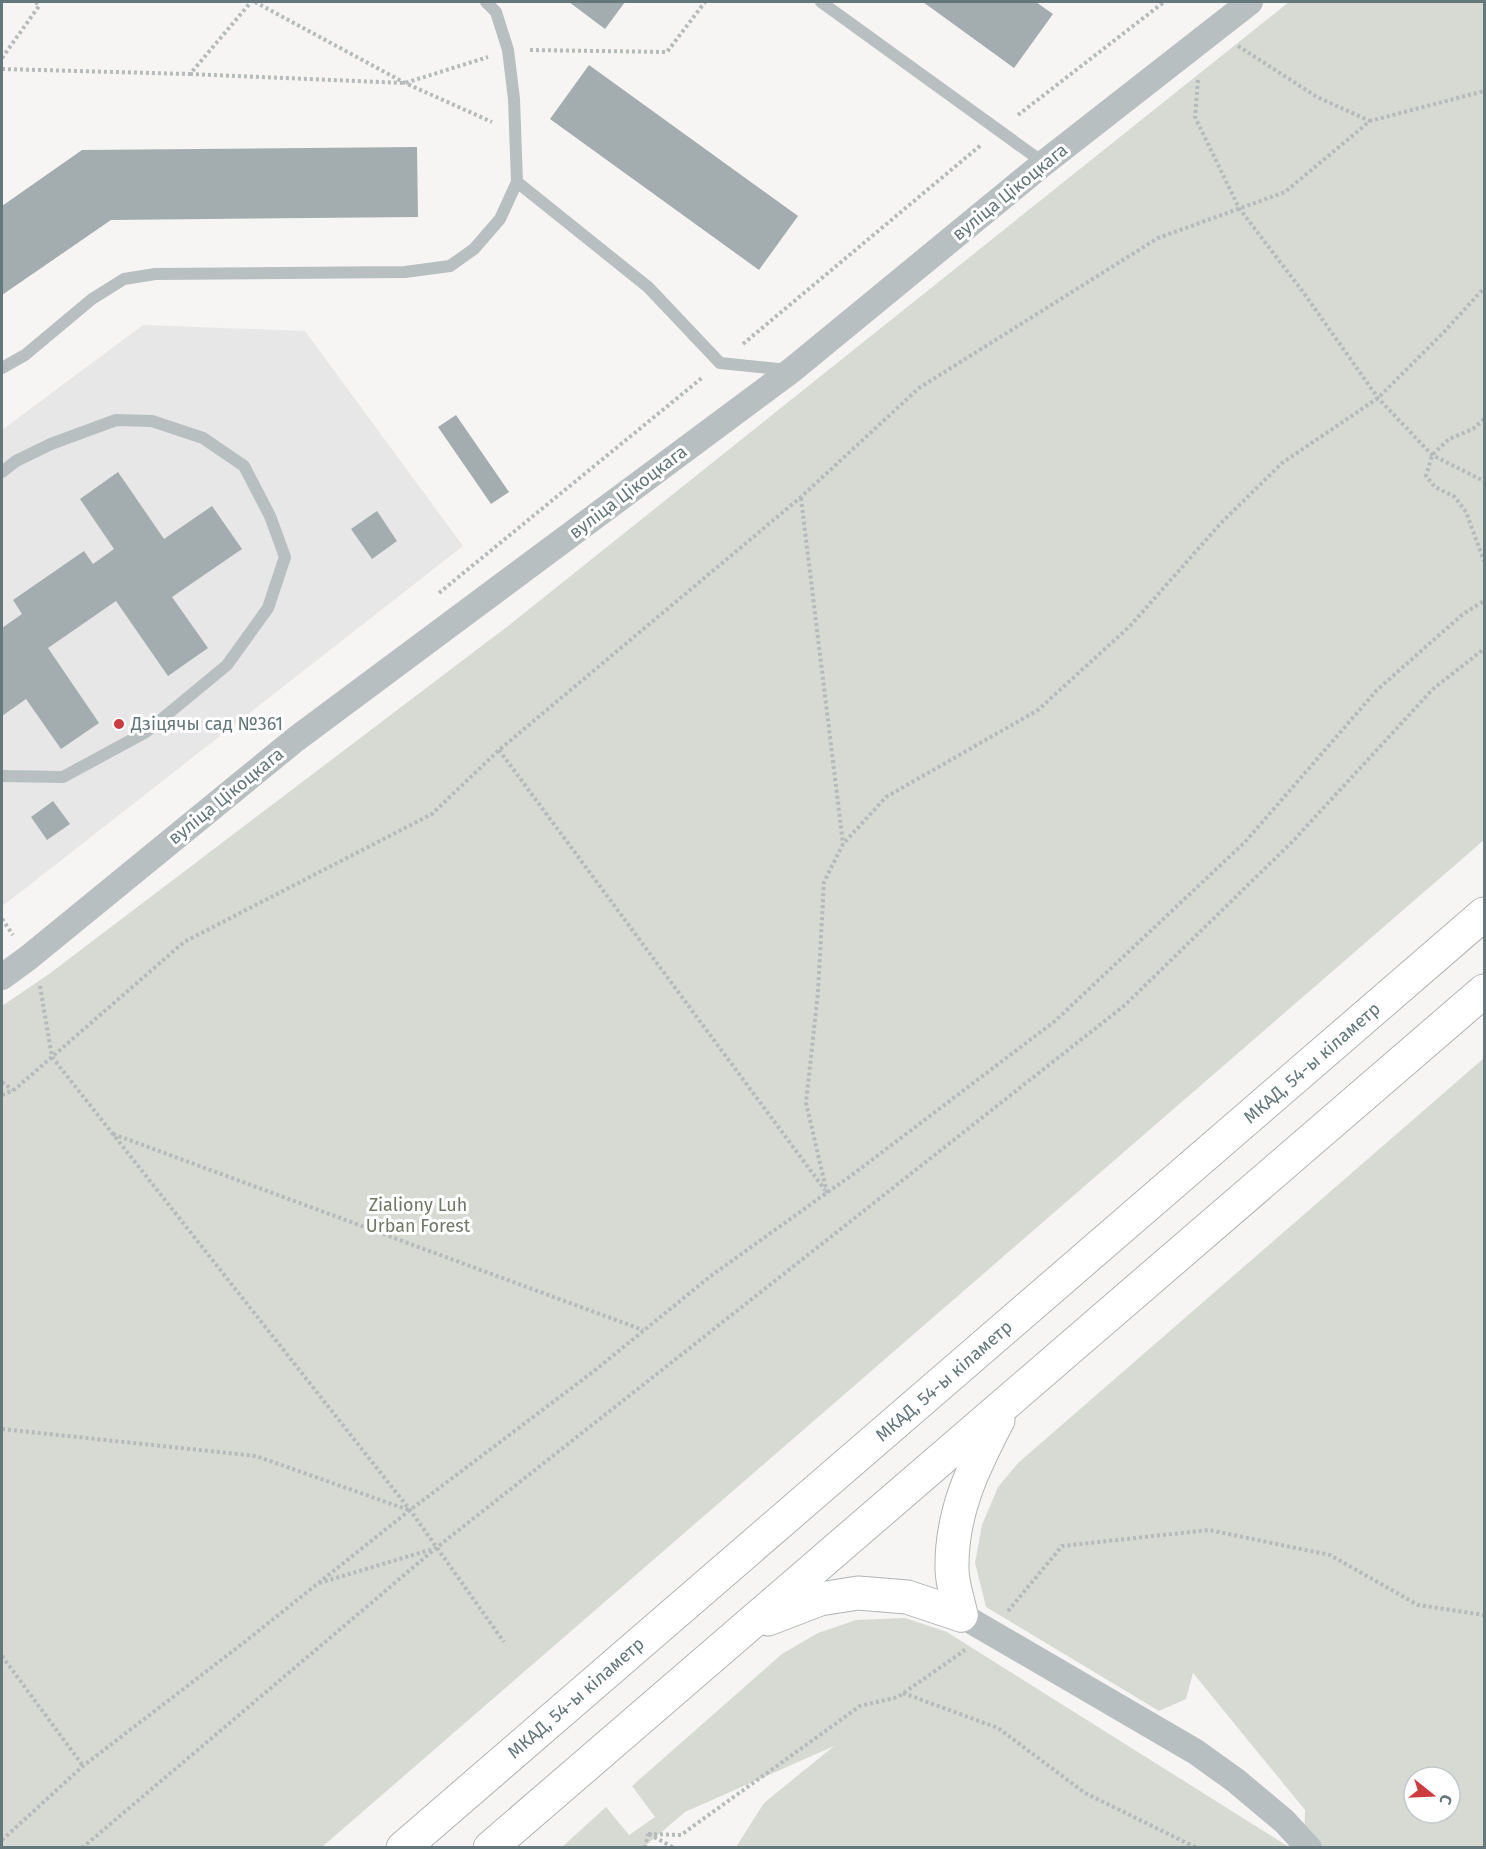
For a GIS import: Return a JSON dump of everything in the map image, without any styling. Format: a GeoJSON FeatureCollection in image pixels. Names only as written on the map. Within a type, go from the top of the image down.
{"type":"FeatureCollection","features":[{"type":"Feature","properties":{"kind":"highway","name":"МКАД, 54-ы кіламетр"},"geometry":{"type":"LineString","coordinates":[[403,1848],[1485,914]]}},
{"type":"Feature","properties":{"kind":"highway"},"geometry":{"type":"LineString","coordinates":[[490,1848],[1485,991]]}},
{"type":"Feature","properties":{"kind":"highway"},"geometry":{"type":"LineString","coordinates":[[961,1615],[952,1572],[953,1530],[974,1465],[1006,1405]]}},
{"type":"Feature","properties":{"kind":"highway"},"geometry":{"type":"LineString","coordinates":[[744,1628],[820,1599],[858,1593],[908,1597],[961,1615]]}},
{"type":"Feature","properties":{"kind":"street","name":"вуліца Цікоцкага"},"geometry":{"type":"LineString","coordinates":[[2,977],[296,739],[792,370],[1044,163],[1250,2]]}},
{"type":"Feature","properties":{"kind":"street"},"geometry":{"type":"LineString","coordinates":[[961,1615],[1196,1752],[1235,1780],[1284,1821],[1309,1848]]}},
{"type":"Feature","properties":{"kind":"lane"},"geometry":{"type":"LineString","coordinates":[[2,368],[25,355],[92,299],[124,279],[155,274],[405,272],[450,266],[474,249],[500,219],[517,182],[514,99],[508,50],[496,12],[486,2]]}},
{"type":"Feature","properties":{"kind":"lane"},"geometry":{"type":"LineString","coordinates":[[821,2],[1044,163]]}},
{"type":"Feature","properties":{"kind":"lane"},"geometry":{"type":"LineString","coordinates":[[517,182],[648,287],[720,363],[792,370]]}},
{"type":"Feature","properties":{"kind":"lane"},"geometry":{"type":"LineString","coordinates":[[2,472],[16,461],[51,444],[116,420],[152,420],[203,438],[244,466],[270,516],[285,557],[268,608],[227,665],[146,732],[63,777],[2,776]]}},
{"type":"Feature","properties":{"kind":"path"},"geometry":{"type":"LineString","coordinates":[[2,58],[39,6],[36,2]]}},
{"type":"Feature","properties":{"kind":"path"},"geometry":{"type":"LineString","coordinates":[[190,74],[250,2]]}},
{"type":"Feature","properties":{"kind":"path"},"geometry":{"type":"LineString","coordinates":[[255,2],[405,83],[516,133]]}},
{"type":"Feature","properties":{"kind":"path"},"geometry":{"type":"LineString","coordinates":[[2,69],[405,83],[508,50],[667,52],[705,2]]}},
{"type":"Feature","properties":{"kind":"path"},"geometry":{"type":"LineString","coordinates":[[720,363],[999,130],[1164,2]]}},
{"type":"Feature","properties":{"kind":"path"},"geometry":{"type":"LineString","coordinates":[[1235,44],[1317,97],[1370,121]]}},
{"type":"Feature","properties":{"kind":"path"},"geometry":{"type":"LineString","coordinates":[[1198,73],[1195,117],[1239,208],[1303,292],[1378,398],[1431,455],[1485,481]]}},
{"type":"Feature","properties":{"kind":"path"},"geometry":{"type":"LineString","coordinates":[[2,1095],[14,1090],[184,942],[432,814],[500,750],[801,497],[919,388],[1158,238],[1285,192],[1370,121],[1485,91]]}},
{"type":"Feature","properties":{"kind":"path"},"geometry":{"type":"LineString","coordinates":[[827,1193],[806,1103],[818,992],[824,882],[843,844],[886,797],[1038,710],[1130,626],[1221,523],[1282,463],[1378,398],[1485,288]]}},
{"type":"Feature","properties":{"kind":"path"},"geometry":{"type":"LineString","coordinates":[[1485,419],[1473,429],[1449,439],[1431,455],[1426,476],[1435,487],[1455,497],[1466,513],[1485,561]]}},
{"type":"Feature","properties":{"kind":"path"},"geometry":{"type":"LineString","coordinates":[[801,497],[843,844]]}},
{"type":"Feature","properties":{"kind":"path"},"geometry":{"type":"LineString","coordinates":[[2,1840],[83,1766],[242,1644],[410,1510],[712,1275],[827,1193],[1054,1021],[1245,842],[1377,690],[1463,614],[1485,602]]}},
{"type":"Feature","properties":{"kind":"path"},"geometry":{"type":"LineString","coordinates":[[82,1848],[436,1548],[1125,1005],[1292,842],[1433,689],[1485,649]]}},
{"type":"Feature","properties":{"kind":"path"},"geometry":{"type":"LineString","coordinates":[[500,750],[827,1193]]}},
{"type":"Feature","properties":{"kind":"path"},"geometry":{"type":"LineString","coordinates":[[2,919],[14,936]]}},
{"type":"Feature","properties":{"kind":"path"},"geometry":{"type":"LineString","coordinates":[[39,982],[52,1057],[410,1510],[504,1642]]}},
{"type":"Feature","properties":{"kind":"path"},"geometry":{"type":"LineString","coordinates":[[2,1082],[14,1090]]}},
{"type":"Feature","properties":{"kind":"path"},"geometry":{"type":"LineString","coordinates":[[112,1134],[644,1330]]}},
{"type":"Feature","properties":{"kind":"path"},"geometry":{"type":"LineString","coordinates":[[2,1429],[256,1456],[410,1510]]}},
{"type":"Feature","properties":{"kind":"path"},"geometry":{"type":"LineString","coordinates":[[648,1834],[681,1835],[860,1706],[898,1696],[991,1632],[1062,1546],[1209,1530],[1330,1555],[1418,1605],[1485,1615]]}},
{"type":"Feature","properties":{"kind":"path"},"geometry":{"type":"LineString","coordinates":[[317,1584],[436,1548]]}},
{"type":"Feature","properties":{"kind":"path"},"geometry":{"type":"LineString","coordinates":[[2,1656],[83,1766]]}},
{"type":"Feature","properties":{"kind":"path"},"geometry":{"type":"LineString","coordinates":[[903,1693],[998,1728],[1085,1793],[1197,1848]]}},
{"type":"Feature","properties":{"kind":"path"},"geometry":{"type":"LineString","coordinates":[[645,1848],[648,1834]]}},
{"type":"Feature","properties":{"kind":"path"},"geometry":{"type":"LineString","coordinates":[[648,1834],[674,1848]]}},
{"type":"Feature","properties":{"kind":"shaded area","name":"Дзіцячы сад №361"},"geometry":{"type":"Polygon","coordinates":[[[143,325],[305,331],[463,546],[4,905],[2,902],[2,430],[143,325]]]}},
{"type":"Feature","properties":{"kind":"green space","name":"Zialiony Luh Urban Forest"},"geometry":{"type":"Polygon","coordinates":[[[1289,2],[1484,2],[1484,840],[322,1847],[2,1847],[2,1006],[49,974],[508,626],[1289,2]]]}},
{"type":"Feature","properties":{"kind":"green space"},"geometry":{"type":"Polygon","coordinates":[[[1484,1058],[1484,1847],[1304,1847],[1305,1810],[1193,1673],[1186,1699],[1159,1711],[986,1607],[975,1563],[982,1525],[998,1487],[1018,1463],[1484,1058]]]}},
{"type":"Feature","properties":{"kind":"green space"},"geometry":{"type":"Polygon","coordinates":[[[905,1618],[947,1632],[1289,1847],[736,1847],[764,1803],[834,1746],[685,1812],[644,1847],[562,1847],[606,1807],[629,1835],[655,1817],[632,1786],[782,1654],[818,1633],[856,1620],[905,1618]]]}},
{"type":"Feature","properties":{"kind":"building"},"geometry":{"type":"Polygon","coordinates":[[[569,2],[625,2],[605,29],[569,2]]]}},
{"type":"Feature","properties":{"kind":"building"},"geometry":{"type":"Polygon","coordinates":[[[923,2],[1036,2],[1053,14],[1014,68],[923,2]]]}},
{"type":"Feature","properties":{"kind":"building"},"geometry":{"type":"Polygon","coordinates":[[[589,65],[798,216],[759,270],[550,119],[589,65]]]}},
{"type":"Feature","properties":{"kind":"building"},"geometry":{"type":"Polygon","coordinates":[[[417,147],[418,217],[111,220],[2,295],[2,206],[82,150],[417,147]]]}},
{"type":"Feature","properties":{"kind":"building"},"geometry":{"type":"Polygon","coordinates":[[[456,415],[509,492],[491,504],[438,427],[456,415]]]}},
{"type":"Feature","properties":{"kind":"building"},"geometry":{"type":"Polygon","coordinates":[[[118,472],[164,539],[212,506],[242,549],[172,597],[208,648],[168,676],[116,601],[48,648],[99,723],[61,749],[26,699],[2,716],[2,628],[22,614],[13,600],[84,551],[93,564],[114,549],[80,499],[118,472]]]}},
{"type":"Feature","properties":{"kind":"building"},"geometry":{"type":"Polygon","coordinates":[[[377,511],[397,541],[372,559],[351,529],[377,511]]]}},
{"type":"Feature","properties":{"kind":"building"},"geometry":{"type":"Polygon","coordinates":[[[53,801],[70,824],[47,840],[31,817],[53,801]]]}},
{"type":"Feature","properties":{"kind":"place","name":"Дзіцячы сад №361"},"geometry":{"type":"Point","coordinates":[119,724]}}]}
